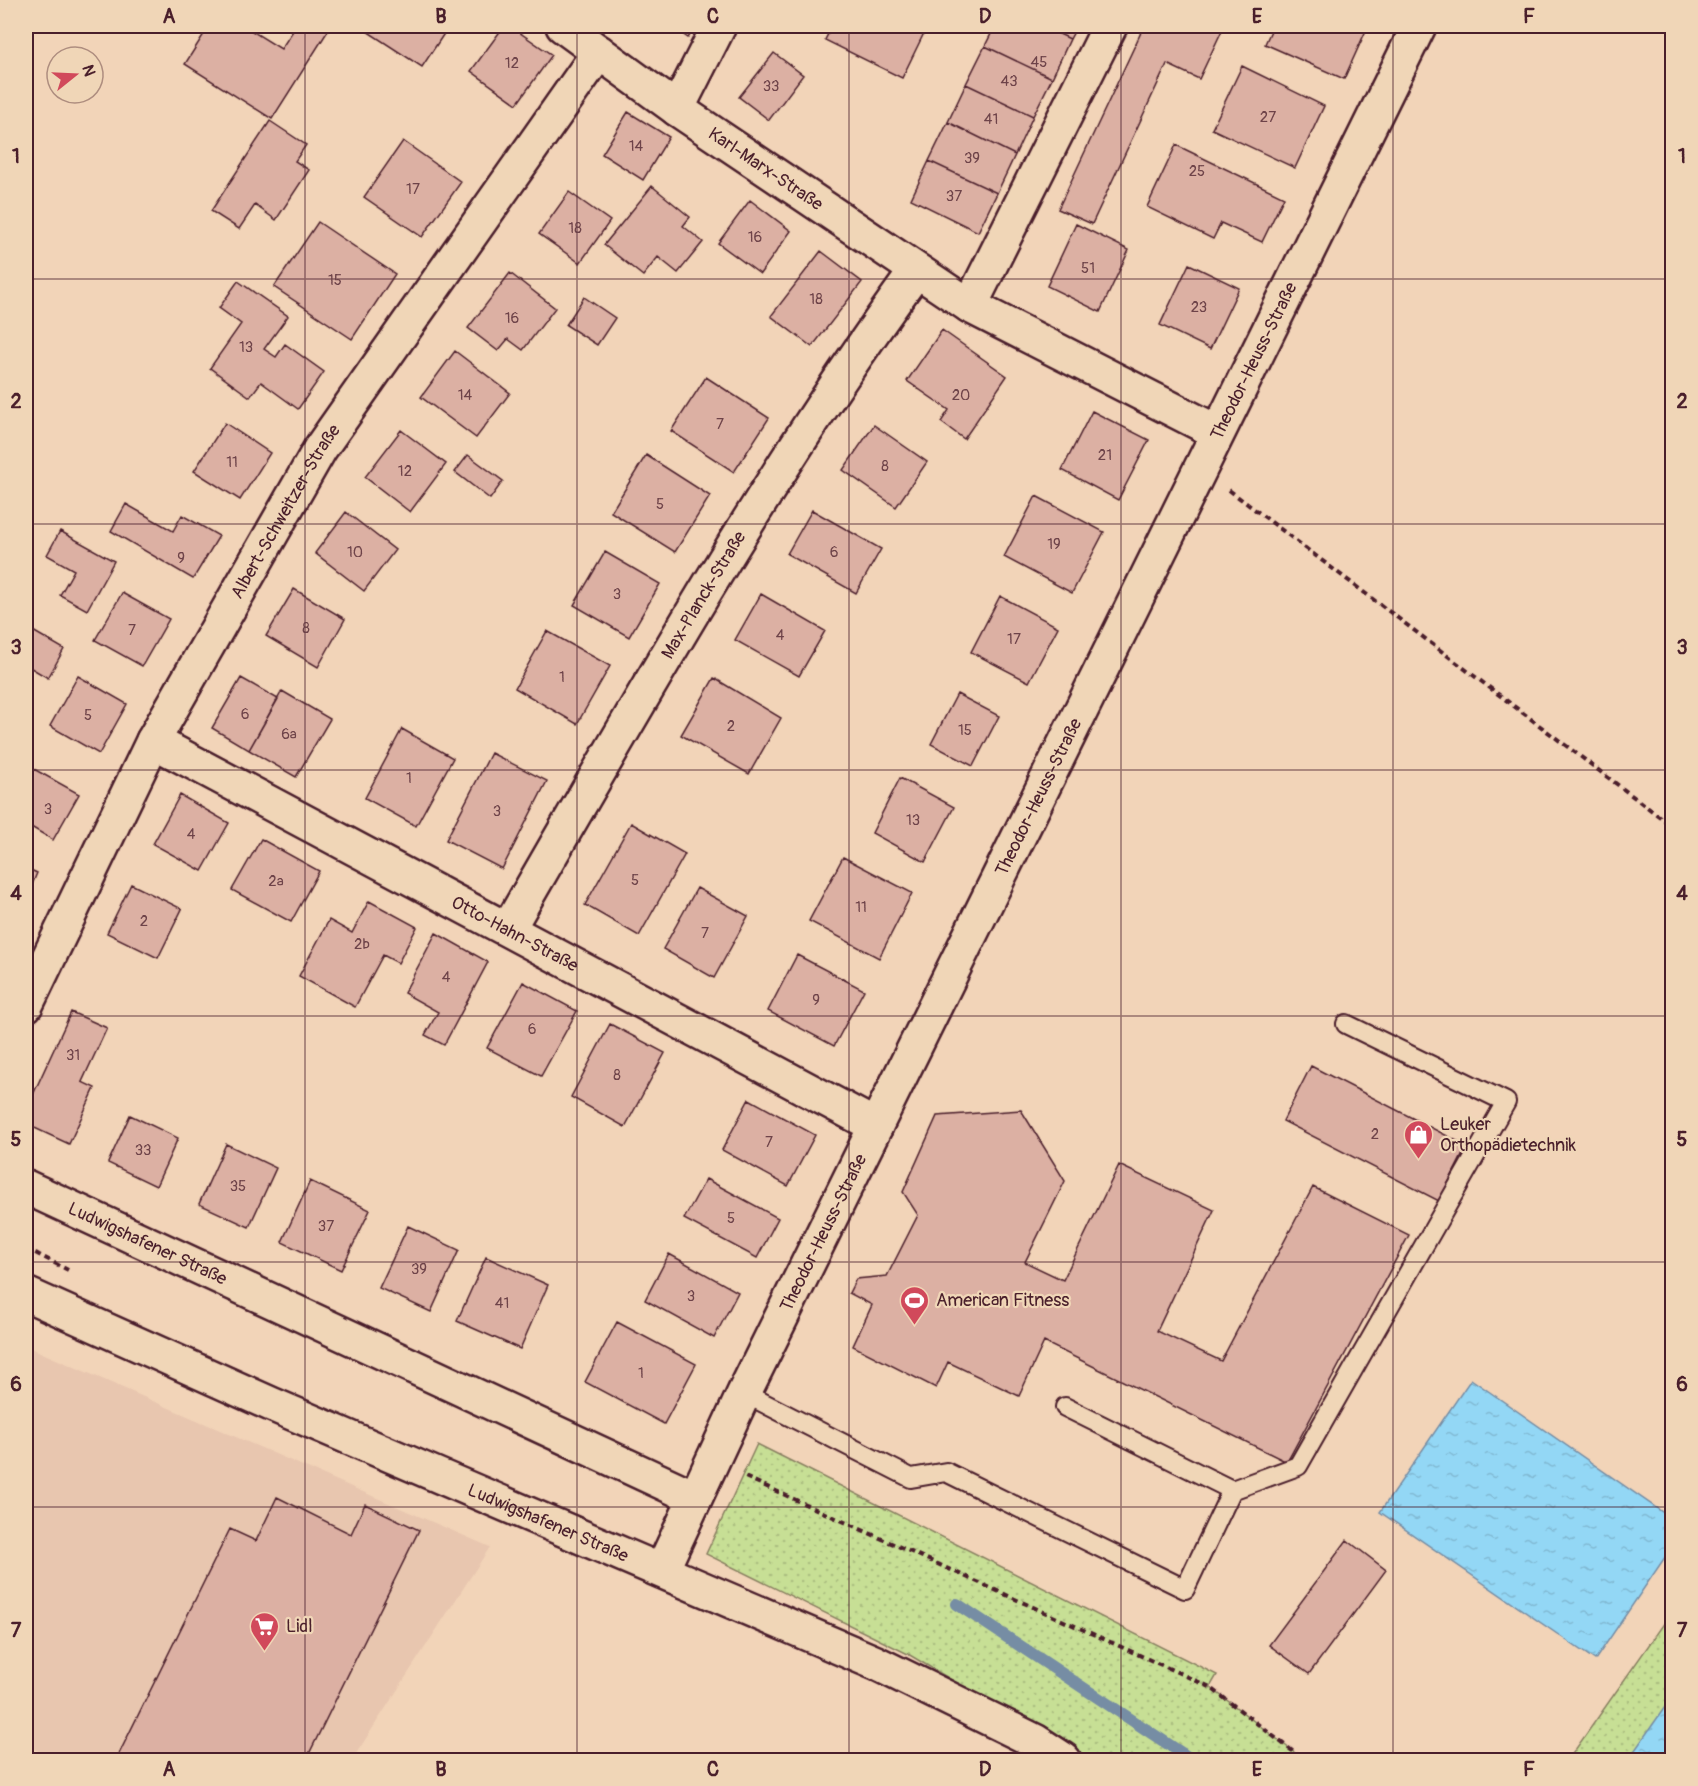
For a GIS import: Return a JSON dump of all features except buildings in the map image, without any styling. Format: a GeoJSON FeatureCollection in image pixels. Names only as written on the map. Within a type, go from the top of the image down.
{"type":"FeatureCollection","features":[{"type":"Feature","properties":{"kind":"street","name":"Karl-Marx-Straße"},"geometry":{"type":"LineString","coordinates":[[563,26],[677,109],[970,306],[1216,432]]}},
{"type":"Feature","properties":{"kind":"street"},"geometry":{"type":"LineString","coordinates":[[677,109],[719,26]]}},
{"type":"Feature","properties":{"kind":"street"},"geometry":{"type":"LineString","coordinates":[[970,306],[1110,26]]}},
{"type":"Feature","properties":{"kind":"street","name":"Theodor-Heuss-Straße"},"geometry":{"type":"LineString","coordinates":[[662,1570],[744,1393],[1216,432],[1419,26]]}},
{"type":"Feature","properties":{"kind":"street","name":"Albert-Schweitzer-Straße"},"geometry":{"type":"LineString","coordinates":[[26,1005],[153,741],[320,449],[599,52]]}},
{"type":"Feature","properties":{"kind":"street","name":"Max-Planck-Straße"},"geometry":{"type":"LineString","coordinates":[[508,928],[703,591],[849,363],[916,271]]}},
{"type":"Feature","properties":{"kind":"street","name":"Otto-Hahn-Straße"},"geometry":{"type":"LineString","coordinates":[[153,741],[876,1126]]}},
{"type":"Feature","properties":{"kind":"street","name":"Ludwigshafener Straße"},"geometry":{"type":"LineString","coordinates":[[26,1187],[694,1497]]}},
{"type":"Feature","properties":{"kind":"street","name":"Ludwigshafener Straße"},"geometry":{"type":"LineString","coordinates":[[26,1294],[271,1404],[876,1663],[1035,1741],[1064,1761]]}},
{"type":"Feature","properties":{"kind":"lane"},"geometry":{"type":"LineString","coordinates":[[744,1393],[910,1478],[946,1472],[1185,1589],[1232,1490],[1298,1466],[1506,1102],[1346,1024]]}},
{"type":"Feature","properties":{"kind":"lane"},"geometry":{"type":"LineString","coordinates":[[1065,1407],[1232,1490]]}},
{"type":"Feature","properties":{"kind":"path"},"geometry":{"type":"LineString","coordinates":[[1198,471],[1219,482],[1672,826]]}},
{"type":"Feature","properties":{"kind":"path"},"geometry":{"type":"LineString","coordinates":[[712,1461],[1210,1687],[1304,1761]]}},
{"type":"Feature","properties":{"kind":"shaded area"},"geometry":{"type":"Polygon","coordinates":[[[26,1346],[490,1547],[352,1760],[56,1760],[26,1745],[26,1346]]]}},
{"type":"Feature","properties":{"kind":"green space"},"geometry":{"type":"Polygon","coordinates":[[[757,1444],[1217,1675],[1210,1687],[1304,1760],[1086,1760],[908,1654],[706,1554],[757,1444]]]}},
{"type":"Feature","properties":{"kind":"green space"},"geometry":{"type":"Polygon","coordinates":[[[1672,1612],[1672,1760],[1568,1760],[1672,1612]]]}},
{"type":"Feature","properties":{"kind":"water"},"geometry":{"type":"Polygon","coordinates":[[[1471,1379],[1672,1519],[1672,1547],[1595,1660],[1380,1512],[1471,1379]]]}},
{"type":"Feature","properties":{"kind":"water"},"geometry":{"type":"Polygon","coordinates":[[[1672,1697],[1672,1760],[1628,1760],[1672,1697]]]}},
{"type":"Feature","properties":{"kind":"waterway"},"geometry":{"type":"LineString","coordinates":[[957,1604],[1192,1760]]}},
{"type":"Feature","properties":{"kind":"place","name":"Leuker Orthopädietechnik"},"geometry":{"type":"Point","coordinates":[1419,1160]}},
{"type":"Feature","properties":{"kind":"place","name":"American Fitness"},"geometry":{"type":"Point","coordinates":[915,1326]}},
{"type":"Feature","properties":{"kind":"place","name":"Lidl"},"geometry":{"type":"Point","coordinates":[265,1652]}}]}
